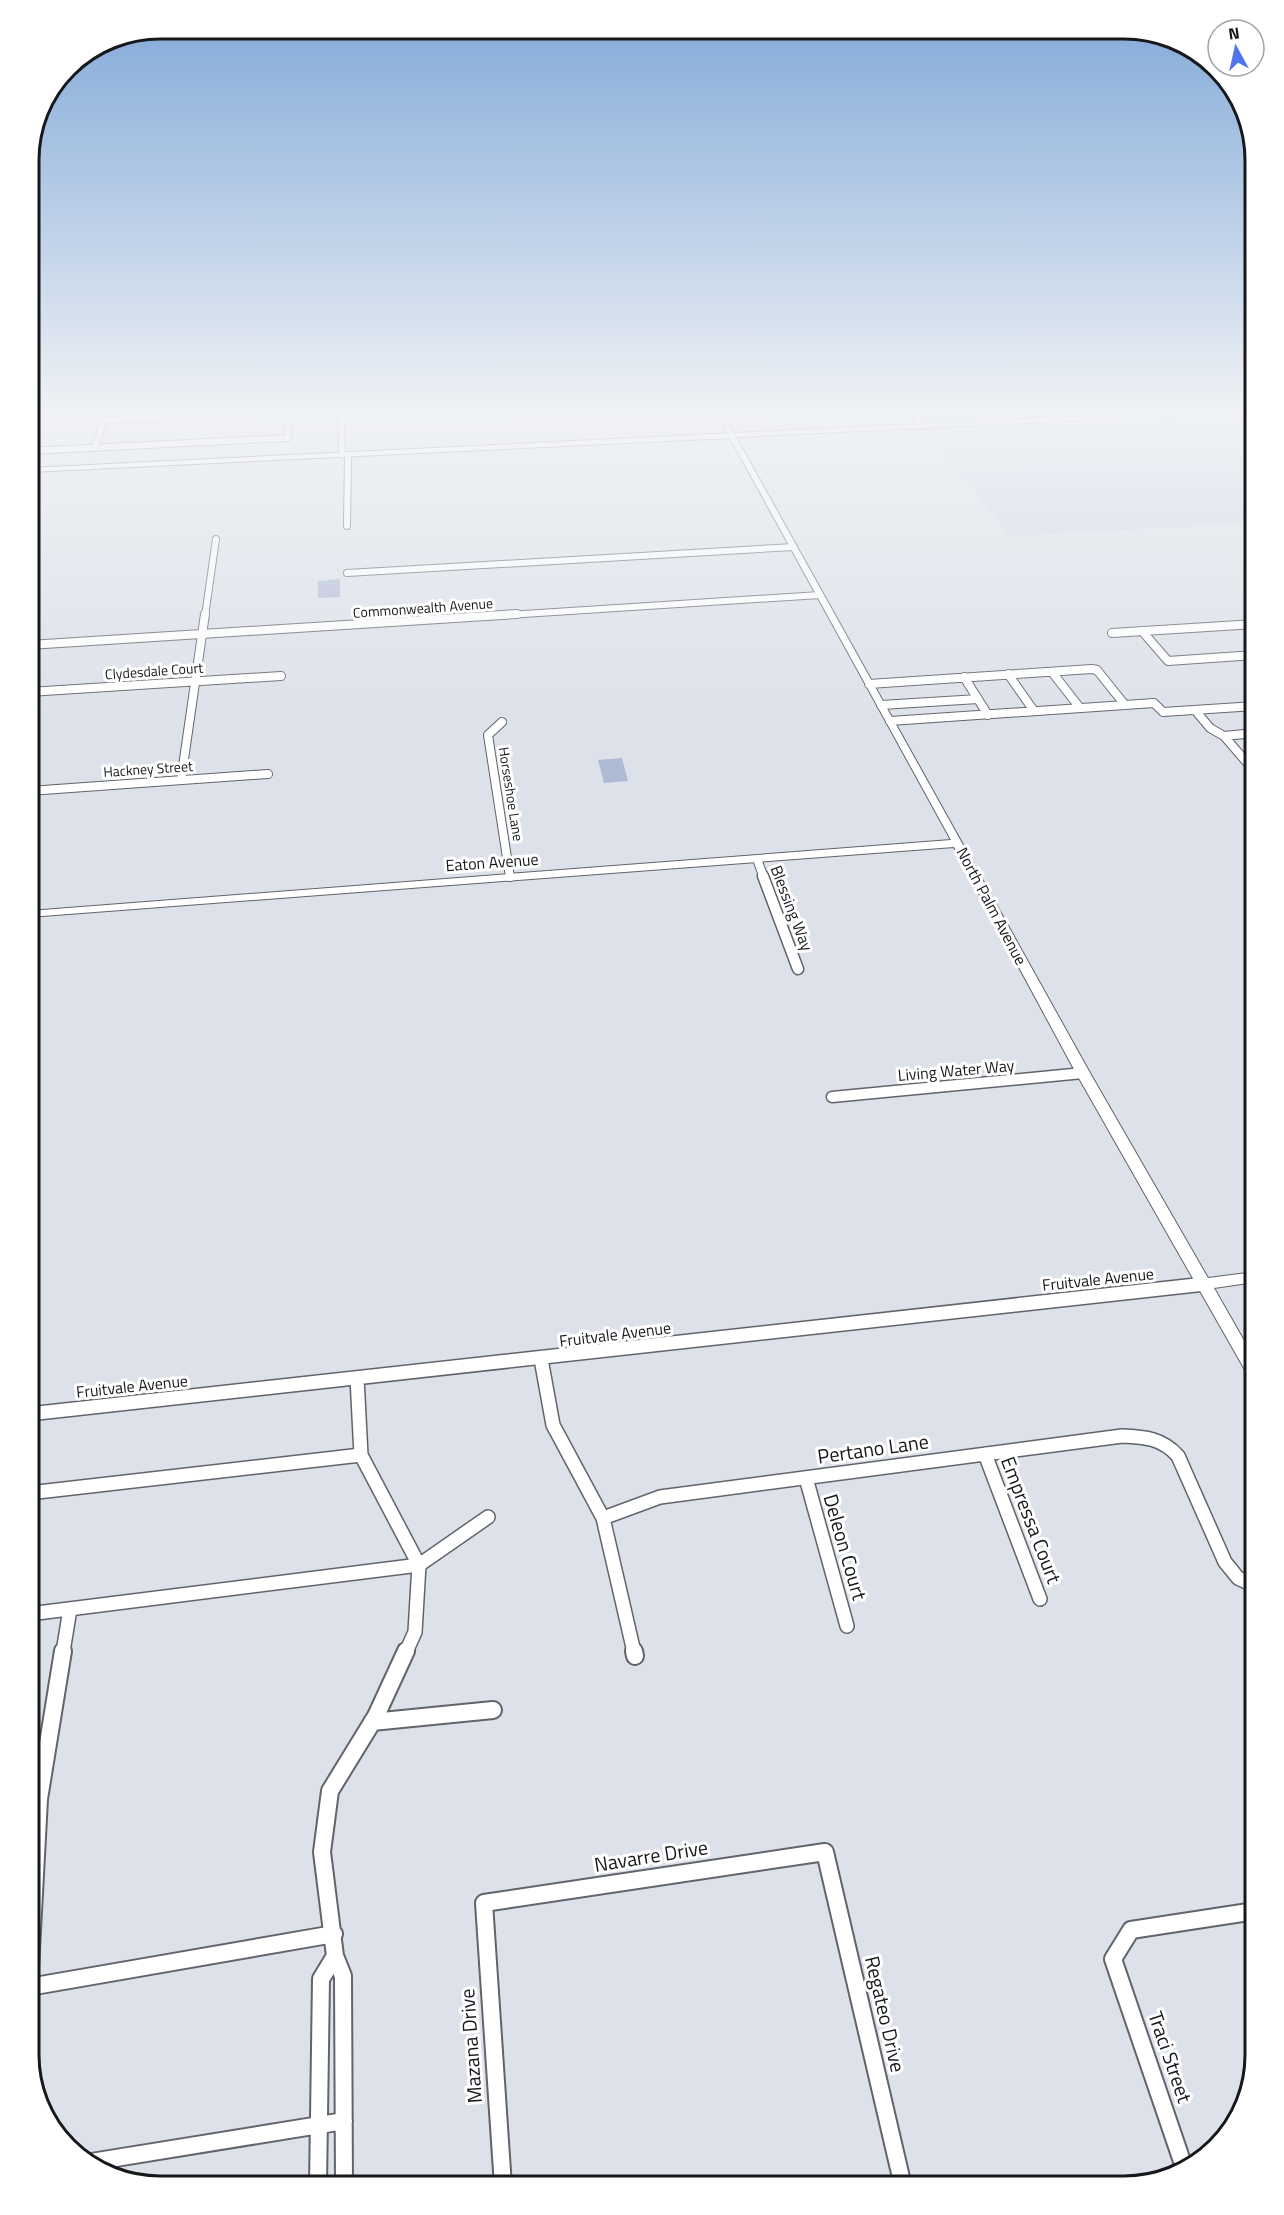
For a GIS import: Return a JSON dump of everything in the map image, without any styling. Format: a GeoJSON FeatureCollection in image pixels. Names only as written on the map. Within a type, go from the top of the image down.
{"type":"FeatureCollection","features":[{"type":"Feature","properties":{"kind":"street"},"geometry":{"type":"LineString","coordinates":[[346,515],[346,526]]}},
{"type":"Feature","properties":{"kind":"street","name":"North Palm Avenue"},"geometry":{"type":"LineString","coordinates":[[776,515],[1083,1073],[1245,1354]]}},
{"type":"Feature","properties":{"kind":"street"},"geometry":{"type":"LineString","coordinates":[[181,780],[216,539]]}},
{"type":"Feature","properties":{"kind":"street"},"geometry":{"type":"LineString","coordinates":[[347,573],[794,547]]}},
{"type":"Feature","properties":{"kind":"street","name":"Commonwealth Avenue"},"geometry":{"type":"LineString","coordinates":[[39,644],[820,595]]}},
{"type":"Feature","properties":{"kind":"street"},"geometry":{"type":"LineString","coordinates":[[1112,633],[1245,625]]}},
{"type":"Feature","properties":{"kind":"street"},"geometry":{"type":"LineString","coordinates":[[1142,631],[1168,661],[1245,655]]}},
{"type":"Feature","properties":{"kind":"street"},"geometry":{"type":"LineString","coordinates":[[869,684],[1097,670],[1125,705]]}},
{"type":"Feature","properties":{"kind":"street"},"geometry":{"type":"LineString","coordinates":[[1052,672],[1080,708]]}},
{"type":"Feature","properties":{"kind":"street"},"geometry":{"type":"LineString","coordinates":[[1008,674],[1034,711]]}},
{"type":"Feature","properties":{"kind":"street","name":"Clydesdale Court"},"geometry":{"type":"LineString","coordinates":[[39,691],[281,676]]}},
{"type":"Feature","properties":{"kind":"street"},"geometry":{"type":"LineString","coordinates":[[964,677],[988,714]]}},
{"type":"Feature","properties":{"kind":"street"},"geometry":{"type":"LineString","coordinates":[[881,705],[978,699]]}},
{"type":"Feature","properties":{"kind":"street"},"geometry":{"type":"LineString","coordinates":[[890,722],[1154,703],[1163,712],[1245,707]]}},
{"type":"Feature","properties":{"kind":"street"},"geometry":{"type":"LineString","coordinates":[[1195,710],[1210,728],[1224,736],[1245,760]]}},
{"type":"Feature","properties":{"kind":"street","name":"Horseshoe Lane"},"geometry":{"type":"LineString","coordinates":[[502,722],[488,735],[510,877]]}},
{"type":"Feature","properties":{"kind":"street"},"geometry":{"type":"LineString","coordinates":[[1224,736],[1245,734]]}},
{"type":"Feature","properties":{"kind":"street","name":"Hackney Street"},"geometry":{"type":"LineString","coordinates":[[39,790],[268,774]]}},
{"type":"Feature","properties":{"kind":"street","name":"Eaton Avenue"},"geometry":{"type":"LineString","coordinates":[[39,914],[958,843]]}},
{"type":"Feature","properties":{"kind":"street","name":"Blessing Way"},"geometry":{"type":"LineString","coordinates":[[757,858],[798,969]]}},
{"type":"Feature","properties":{"kind":"street","name":"Living Water Way"},"geometry":{"type":"LineString","coordinates":[[832,1097],[1083,1073]]}},
{"type":"Feature","properties":{"kind":"street"},"geometry":{"type":"LineString","coordinates":[[1205,1284],[1245,1279]]}},
{"type":"Feature","properties":{"kind":"street","name":"Fruitvale Avenue"},"geometry":{"type":"LineString","coordinates":[[39,1413],[1205,1284]]}},
{"type":"Feature","properties":{"kind":"street"},"geometry":{"type":"LineString","coordinates":[[541,1359],[553,1425],[603,1518],[635,1656]]}},
{"type":"Feature","properties":{"kind":"street"},"geometry":{"type":"LineString","coordinates":[[344,2176],[343,1976],[335,1956],[334,1934],[321,1852],[330,1791],[372,1722],[416,1632],[419,1565],[361,1455],[357,1378]]}},
{"type":"Feature","properties":{"kind":"street","name":"Pertano Lane"},"geometry":{"type":"LineString","coordinates":[[603,1518],[660,1497],[1122,1436],[1152,1437],[1169,1445],[1178,1456],[1225,1562],[1238,1578],[1245,1581]]}},
{"type":"Feature","properties":{"kind":"street","name":"Empressa Court"},"geometry":{"type":"LineString","coordinates":[[985,1454],[1040,1599]]}},
{"type":"Feature","properties":{"kind":"street"},"geometry":{"type":"LineString","coordinates":[[39,1492],[361,1455]]}},
{"type":"Feature","properties":{"kind":"street","name":"Deleon Court"},"geometry":{"type":"LineString","coordinates":[[806,1478],[847,1626]]}},
{"type":"Feature","properties":{"kind":"street"},"geometry":{"type":"LineString","coordinates":[[39,1613],[419,1565],[488,1518]]}},
{"type":"Feature","properties":{"kind":"street"},"geometry":{"type":"LineString","coordinates":[[39,1799],[70,1609]]}},
{"type":"Feature","properties":{"kind":"street"},"geometry":{"type":"LineString","coordinates":[[372,1722],[493,1710]]}},
{"type":"Feature","properties":{"kind":"street","name":"Navarre Drive"},"geometry":{"type":"LineString","coordinates":[[484,1903],[825,1852]]}},
{"type":"Feature","properties":{"kind":"street","name":"Regateo Drive"},"geometry":{"type":"LineString","coordinates":[[825,1852],[901,2176]]}},
{"type":"Feature","properties":{"kind":"street","name":"Mazana Drive"},"geometry":{"type":"LineString","coordinates":[[484,1903],[502,2176]]}},
{"type":"Feature","properties":{"kind":"street","name":"Traci Street"},"geometry":{"type":"LineString","coordinates":[[1182,2161],[1113,1959],[1131,1930],[1245,1913]]}},
{"type":"Feature","properties":{"kind":"street"},"geometry":{"type":"LineString","coordinates":[[39,1985],[334,1934]]}},
{"type":"Feature","properties":{"kind":"street"},"geometry":{"type":"LineString","coordinates":[[318,2176],[321,1979],[335,1956]]}},
{"type":"Feature","properties":{"kind":"street"},"geometry":{"type":"LineString","coordinates":[[100,2160],[344,2121]]}},
{"type":"Feature","properties":{"kind":"shaded area"},"geometry":{"type":"Polygon","coordinates":[[[994,515],[1245,515],[1245,524],[1010,536],[994,515]]]}},
{"type":"Feature","properties":{"kind":"shaded area"},"geometry":{"type":"Polygon","coordinates":[[[340,579],[340,597],[318,598],[318,581],[340,579]]]}},
{"type":"Feature","properties":{"kind":"shaded area"},"geometry":{"type":"Polygon","coordinates":[[[622,758],[628,781],[604,783],[598,760],[622,758]]]}}]}
